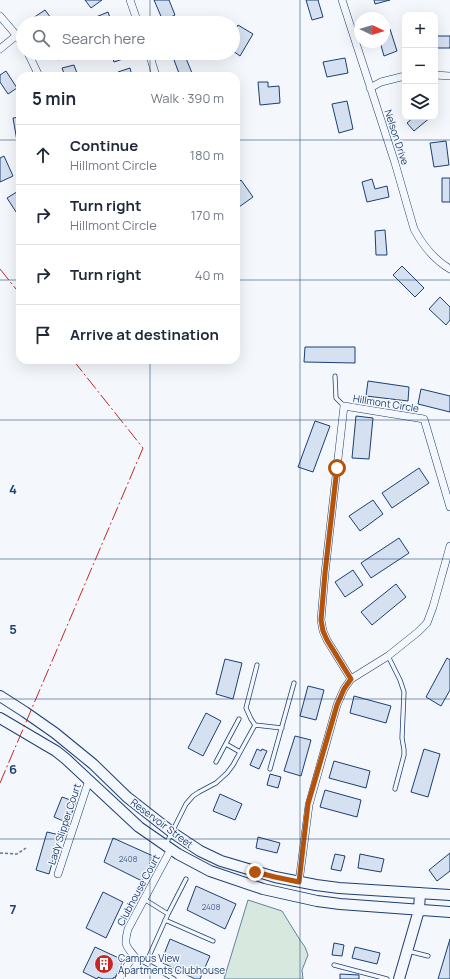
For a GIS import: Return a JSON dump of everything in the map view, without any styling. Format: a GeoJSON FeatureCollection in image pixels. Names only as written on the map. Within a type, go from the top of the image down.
{"type":"FeatureCollection","features":[{"type":"Feature","properties":{"kind":"main road","name":"Reservoir Street"},"geometry":{"type":"LineString","coordinates":[[0,696],[55,733],[93,764],[127,797],[173,833],[200,851],[221,861],[275,877],[339,888],[450,895]]}},
{"type":"Feature","properties":{"kind":"main road","name":"Reservoir Street"},"geometry":{"type":"LineString","coordinates":[[0,718],[61,755],[139,827],[168,848],[210,871],[263,889],[317,901],[450,912]]}},
{"type":"Feature","properties":{"kind":"main road"},"geometry":{"type":"LineString","coordinates":[[399,979],[419,910],[420,893]]}},
{"type":"Feature","properties":{"kind":"street"},"geometry":{"type":"LineString","coordinates":[[130,0],[136,16]]}},
{"type":"Feature","properties":{"kind":"street","name":"Nelson Drive"},"geometry":{"type":"LineString","coordinates":[[342,0],[414,229],[429,252],[439,262],[450,269]]}},
{"type":"Feature","properties":{"kind":"street"},"geometry":{"type":"LineString","coordinates":[[0,16],[16,34]]}},
{"type":"Feature","properties":{"kind":"street"},"geometry":{"type":"LineString","coordinates":[[0,49],[16,36]]}},
{"type":"Feature","properties":{"kind":"street"},"geometry":{"type":"LineString","coordinates":[[31,60],[37,72]]}},
{"type":"Feature","properties":{"kind":"street"},"geometry":{"type":"LineString","coordinates":[[151,60],[155,72]]}},
{"type":"Feature","properties":{"kind":"street"},"geometry":{"type":"LineString","coordinates":[[438,75],[450,76]]}},
{"type":"Feature","properties":{"kind":"street"},"geometry":{"type":"LineString","coordinates":[[370,88],[381,82],[402,77]]}},
{"type":"Feature","properties":{"kind":"street","name":"Hillmont Circle"},"geometry":{"type":"LineString","coordinates":[[351,679],[327,640],[323,631],[321,620],[344,406],[424,419],[450,507]]}},
{"type":"Feature","properties":{"kind":"street"},"geometry":{"type":"LineString","coordinates":[[299,882],[308,804],[337,705],[344,689],[351,679],[388,656],[427,623],[434,608],[450,546]]}},
{"type":"Feature","properties":{"kind":"street","name":"Lady Slipper Court"},"geometry":{"type":"LineString","coordinates":[[58,874],[89,780]]}},
{"type":"Feature","properties":{"kind":"street","name":"Clubhouse Court"},"geometry":{"type":"LineString","coordinates":[[135,957],[126,947],[125,942],[128,929],[168,848]]}},
{"type":"Feature","properties":{"kind":"street"},"geometry":{"type":"LineString","coordinates":[[119,979],[130,961],[135,957]]}},
{"type":"Feature","properties":{"kind":"lane"},"geometry":{"type":"LineString","coordinates":[[335,376],[336,398],[344,406]]}},
{"type":"Feature","properties":{"kind":"lane"},"geometry":{"type":"LineString","coordinates":[[388,656],[400,680],[404,692],[402,738],[404,755],[395,790]]}},
{"type":"Feature","properties":{"kind":"lane"},"geometry":{"type":"LineString","coordinates":[[257,665],[246,708],[255,725],[282,728]]}},
{"type":"Feature","properties":{"kind":"lane"},"geometry":{"type":"LineString","coordinates":[[270,769],[294,683]]}},
{"type":"Feature","properties":{"kind":"lane"},"geometry":{"type":"LineString","coordinates":[[216,762],[239,719]]}},
{"type":"Feature","properties":{"kind":"lane"},"geometry":{"type":"LineString","coordinates":[[168,848],[186,804],[199,792],[224,777],[255,725]]}},
{"type":"Feature","properties":{"kind":"lane"},"geometry":{"type":"LineString","coordinates":[[226,744],[240,752]]}},
{"type":"Feature","properties":{"kind":"lane"},"geometry":{"type":"LineString","coordinates":[[146,963],[165,920],[186,879]]}},
{"type":"Feature","properties":{"kind":"lane"},"geometry":{"type":"LineString","coordinates":[[144,899],[168,914]]}},
{"type":"Feature","properties":{"kind":"lane"},"geometry":{"type":"LineString","coordinates":[[165,920],[213,941]]}},
{"type":"Feature","properties":{"kind":"lane"},"geometry":{"type":"LineString","coordinates":[[407,950],[428,956]]}},
{"type":"Feature","properties":{"kind":"lane"},"geometry":{"type":"LineString","coordinates":[[135,957],[174,979]]}},
{"type":"Feature","properties":{"kind":"lane"},"geometry":{"type":"LineString","coordinates":[[334,965],[387,979]]}},
{"type":"Feature","properties":{"kind":"path"},"geometry":{"type":"LineString","coordinates":[[0,853],[17,854],[26,848]]}},
{"type":"Feature","properties":{"kind":"shaded area"},"geometry":{"type":"Polygon","coordinates":[[[248,900],[282,911],[305,947],[308,955],[302,970],[303,979],[224,979],[248,900]]]}},
{"type":"Feature","properties":{"kind":"building"},"geometry":{"type":"Polygon","coordinates":[[[85,0],[102,0],[91,8],[85,0]]]}},
{"type":"Feature","properties":{"kind":"building"},"geometry":{"type":"Polygon","coordinates":[[[154,0],[169,0],[175,15],[161,16],[154,0]]]}},
{"type":"Feature","properties":{"kind":"building"},"geometry":{"type":"Polygon","coordinates":[[[306,0],[318,0],[323,17],[312,20],[306,0]]]}},
{"type":"Feature","properties":{"kind":"building"},"geometry":{"type":"Polygon","coordinates":[[[374,0],[390,0],[375,4],[374,0]]]}},
{"type":"Feature","properties":{"kind":"building"},"geometry":{"type":"Polygon","coordinates":[[[45,10],[50,16],[36,16],[45,10]]]}},
{"type":"Feature","properties":{"kind":"building"},"geometry":{"type":"Polygon","coordinates":[[[108,12],[109,16],[98,16],[108,12]]]}},
{"type":"Feature","properties":{"kind":"building"},"geometry":{"type":"Polygon","coordinates":[[[240,26],[253,34],[240,56],[240,26]]]}},
{"type":"Feature","properties":{"kind":"building"},"geometry":{"type":"Polygon","coordinates":[[[390,29],[397,51],[384,56],[382,48],[390,48],[390,29]]]}},
{"type":"Feature","properties":{"kind":"building"},"geometry":{"type":"Polygon","coordinates":[[[438,36],[450,36],[450,48],[438,48],[438,36]]]}},
{"type":"Feature","properties":{"kind":"building"},"geometry":{"type":"Polygon","coordinates":[[[345,58],[348,73],[327,77],[323,62],[345,58]]]}},
{"type":"Feature","properties":{"kind":"building"},"geometry":{"type":"Polygon","coordinates":[[[174,60],[187,60],[192,72],[178,72],[174,60]]]}},
{"type":"Feature","properties":{"kind":"building"},"geometry":{"type":"Polygon","coordinates":[[[74,65],[77,72],[64,72],[62,68],[74,65]]]}},
{"type":"Feature","properties":{"kind":"building"},"geometry":{"type":"Polygon","coordinates":[[[130,68],[131,72],[118,72],[130,68]]]}},
{"type":"Feature","properties":{"kind":"building"},"geometry":{"type":"Polygon","coordinates":[[[6,71],[16,89],[8,94],[0,82],[0,75],[6,71]]]}},
{"type":"Feature","properties":{"kind":"building"},"geometry":{"type":"Polygon","coordinates":[[[258,82],[268,82],[268,87],[279,86],[280,103],[260,105],[258,82]]]}},
{"type":"Feature","properties":{"kind":"building"},"geometry":{"type":"Polygon","coordinates":[[[347,101],[353,129],[339,133],[332,104],[347,101]]]}},
{"type":"Feature","properties":{"kind":"building"},"geometry":{"type":"Polygon","coordinates":[[[13,118],[16,118],[16,135],[13,118]]]}},
{"type":"Feature","properties":{"kind":"building"},"geometry":{"type":"Polygon","coordinates":[[[410,120],[427,120],[414,131],[407,123],[410,120]]]}},
{"type":"Feature","properties":{"kind":"building"},"geometry":{"type":"Polygon","coordinates":[[[446,141],[449,165],[434,167],[430,143],[446,141]]]}},
{"type":"Feature","properties":{"kind":"building"},"geometry":{"type":"Polygon","coordinates":[[[4,156],[13,176],[0,182],[0,158],[4,156]]]}},
{"type":"Feature","properties":{"kind":"building"},"geometry":{"type":"Polygon","coordinates":[[[442,178],[450,178],[450,202],[442,202],[442,178]]]}},
{"type":"Feature","properties":{"kind":"building"},"geometry":{"type":"Polygon","coordinates":[[[372,179],[375,189],[387,186],[389,197],[367,202],[362,182],[372,179]]]}},
{"type":"Feature","properties":{"kind":"building"},"geometry":{"type":"Polygon","coordinates":[[[241,180],[253,197],[240,206],[241,180]]]}},
{"type":"Feature","properties":{"kind":"building"},"geometry":{"type":"Polygon","coordinates":[[[16,192],[16,212],[7,198],[16,192]]]}},
{"type":"Feature","properties":{"kind":"building"},"geometry":{"type":"Polygon","coordinates":[[[385,230],[387,255],[376,255],[375,231],[385,230]]]}},
{"type":"Feature","properties":{"kind":"building"},"geometry":{"type":"Polygon","coordinates":[[[402,266],[424,288],[415,297],[393,275],[402,266]]]}},
{"type":"Feature","properties":{"kind":"building"},"geometry":{"type":"Polygon","coordinates":[[[440,297],[450,307],[450,320],[446,325],[429,309],[440,297]]]}},
{"type":"Feature","properties":{"kind":"building"},"geometry":{"type":"Polygon","coordinates":[[[305,347],[355,347],[355,363],[304,362],[305,347]]]}},
{"type":"Feature","properties":{"kind":"building"},"geometry":{"type":"Polygon","coordinates":[[[368,381],[409,387],[408,401],[366,396],[368,381]]]}},
{"type":"Feature","properties":{"kind":"building"},"geometry":{"type":"Polygon","coordinates":[[[421,389],[450,396],[450,412],[418,404],[421,389]]]}},
{"type":"Feature","properties":{"kind":"building"},"geometry":{"type":"Polygon","coordinates":[[[356,416],[373,418],[369,459],[352,458],[356,416]]]}},
{"type":"Feature","properties":{"kind":"building"},"geometry":{"type":"Polygon","coordinates":[[[315,421],[330,426],[313,472],[298,467],[315,421]]]}},
{"type":"Feature","properties":{"kind":"building"},"geometry":{"type":"Polygon","coordinates":[[[419,468],[429,483],[392,508],[382,493],[419,468]]]}},
{"type":"Feature","properties":{"kind":"building"},"geometry":{"type":"Polygon","coordinates":[[[373,500],[383,514],[360,531],[349,516],[373,500]]]}},
{"type":"Feature","properties":{"kind":"building"},"geometry":{"type":"Polygon","coordinates":[[[399,538],[409,553],[371,578],[361,563],[399,538]]]}},
{"type":"Feature","properties":{"kind":"building"},"geometry":{"type":"Polygon","coordinates":[[[353,570],[363,585],[345,597],[335,582],[353,570]]]}},
{"type":"Feature","properties":{"kind":"building"},"geometry":{"type":"Polygon","coordinates":[[[396,584],[406,597],[372,625],[361,612],[396,584]]]}},
{"type":"Feature","properties":{"kind":"building"},"geometry":{"type":"Polygon","coordinates":[[[447,658],[450,660],[450,690],[441,706],[426,697],[447,658]]]}},
{"type":"Feature","properties":{"kind":"building"},"geometry":{"type":"Polygon","coordinates":[[[225,659],[242,663],[233,699],[216,694],[225,659]]]}},
{"type":"Feature","properties":{"kind":"building"},"geometry":{"type":"Polygon","coordinates":[[[308,686],[324,690],[316,720],[300,716],[308,686]]]}},
{"type":"Feature","properties":{"kind":"building"},"geometry":{"type":"Polygon","coordinates":[[[354,696],[391,706],[386,723],[350,713],[354,696]]]}},
{"type":"Feature","properties":{"kind":"building"},"geometry":{"type":"Polygon","coordinates":[[[206,713],[221,721],[203,756],[188,748],[206,713]]]}},
{"type":"Feature","properties":{"kind":"building"},"geometry":{"type":"Polygon","coordinates":[[[295,736],[311,740],[301,776],[284,771],[295,736]]]}},
{"type":"Feature","properties":{"kind":"building"},"geometry":{"type":"Polygon","coordinates":[[[257,749],[267,751],[259,769],[250,765],[257,749]]]}},
{"type":"Feature","properties":{"kind":"building"},"geometry":{"type":"Polygon","coordinates":[[[424,749],[440,754],[428,797],[411,792],[424,749]]]}},
{"type":"Feature","properties":{"kind":"building"},"geometry":{"type":"Polygon","coordinates":[[[334,761],[370,771],[366,788],[329,778],[334,761]]]}},
{"type":"Feature","properties":{"kind":"building"},"geometry":{"type":"Polygon","coordinates":[[[270,774],[281,777],[278,788],[267,785],[270,774]]]}},
{"type":"Feature","properties":{"kind":"building"},"geometry":{"type":"Polygon","coordinates":[[[325,790],[361,800],[357,817],[320,807],[325,790]]]}},
{"type":"Feature","properties":{"kind":"building"},"geometry":{"type":"Polygon","coordinates":[[[220,794],[242,804],[235,820],[213,811],[220,794]]]}},
{"type":"Feature","properties":{"kind":"building"},"geometry":{"type":"Polygon","coordinates":[[[62,797],[76,802],[68,823],[54,817],[62,797]]]}},
{"type":"Feature","properties":{"kind":"building"},"geometry":{"type":"Polygon","coordinates":[[[47,832],[60,835],[49,874],[36,870],[47,832]]]}},
{"type":"Feature","properties":{"kind":"building"},"geometry":{"type":"Polygon","coordinates":[[[258,837],[280,843],[277,853],[256,848],[258,837]]]}},
{"type":"Feature","properties":{"kind":"building"},"geometry":{"type":"Polygon","coordinates":[[[113,838],[153,856],[142,881],[104,862],[113,838]]]}},
{"type":"Feature","properties":{"kind":"building"},"geometry":{"type":"Polygon","coordinates":[[[450,853],[450,871],[437,881],[429,870],[450,853]]]}},
{"type":"Feature","properties":{"kind":"building"},"geometry":{"type":"Polygon","coordinates":[[[335,854],[345,856],[341,871],[331,869],[335,854]]]}},
{"type":"Feature","properties":{"kind":"building"},"geometry":{"type":"Polygon","coordinates":[[[360,854],[384,859],[381,872],[358,868],[360,854]]]}},
{"type":"Feature","properties":{"kind":"building"},"geometry":{"type":"Polygon","coordinates":[[[196,886],[236,904],[225,929],[187,910],[196,886]]]}},
{"type":"Feature","properties":{"kind":"building"},"geometry":{"type":"Polygon","coordinates":[[[103,892],[123,902],[106,938],[86,928],[103,892]]]}},
{"type":"Feature","properties":{"kind":"building"},"geometry":{"type":"Polygon","coordinates":[[[170,939],[210,956],[200,979],[195,979],[161,962],[170,939]]]}},
{"type":"Feature","properties":{"kind":"building"},"geometry":{"type":"Polygon","coordinates":[[[450,939],[450,979],[438,979],[450,939]]]}},
{"type":"Feature","properties":{"kind":"building"},"geometry":{"type":"Polygon","coordinates":[[[334,943],[344,945],[342,956],[332,955],[334,943]]]}},
{"type":"Feature","properties":{"kind":"building","name":"Campus View Apartments Clubhouse"},"geometry":{"type":"Polygon","coordinates":[[[95,947],[123,960],[115,978],[103,979],[98,977],[97,979],[83,972],[95,947]]]}},
{"type":"Feature","properties":{"kind":"building"},"geometry":{"type":"Polygon","coordinates":[[[355,947],[380,953],[377,964],[352,958],[355,947]]]}},
{"type":"Feature","properties":{"kind":"building"},"geometry":{"type":"Polygon","coordinates":[[[340,974],[359,975],[359,979],[340,979],[340,974]]]}},
{"type":"Feature","properties":{"kind":"power"},"geometry":{"type":"LineString","coordinates":[[0,269],[16,289]]}},
{"type":"Feature","properties":{"kind":"power"},"geometry":{"type":"LineString","coordinates":[[0,783],[143,448],[76,364]]}},
{"type":"Feature","properties":{"kind":"place","name":"Campus View Apartments Clubhouse"},"geometry":{"type":"Point","coordinates":[104,964]}},
{"type":"Feature","properties":{"kind":"route"},"geometry":{"type":"LineString","coordinates":[[255,872],[299,882],[308,804],[337,705],[344,689],[351,679],[327,640],[323,631],[321,620],[337,468]]}}]}
